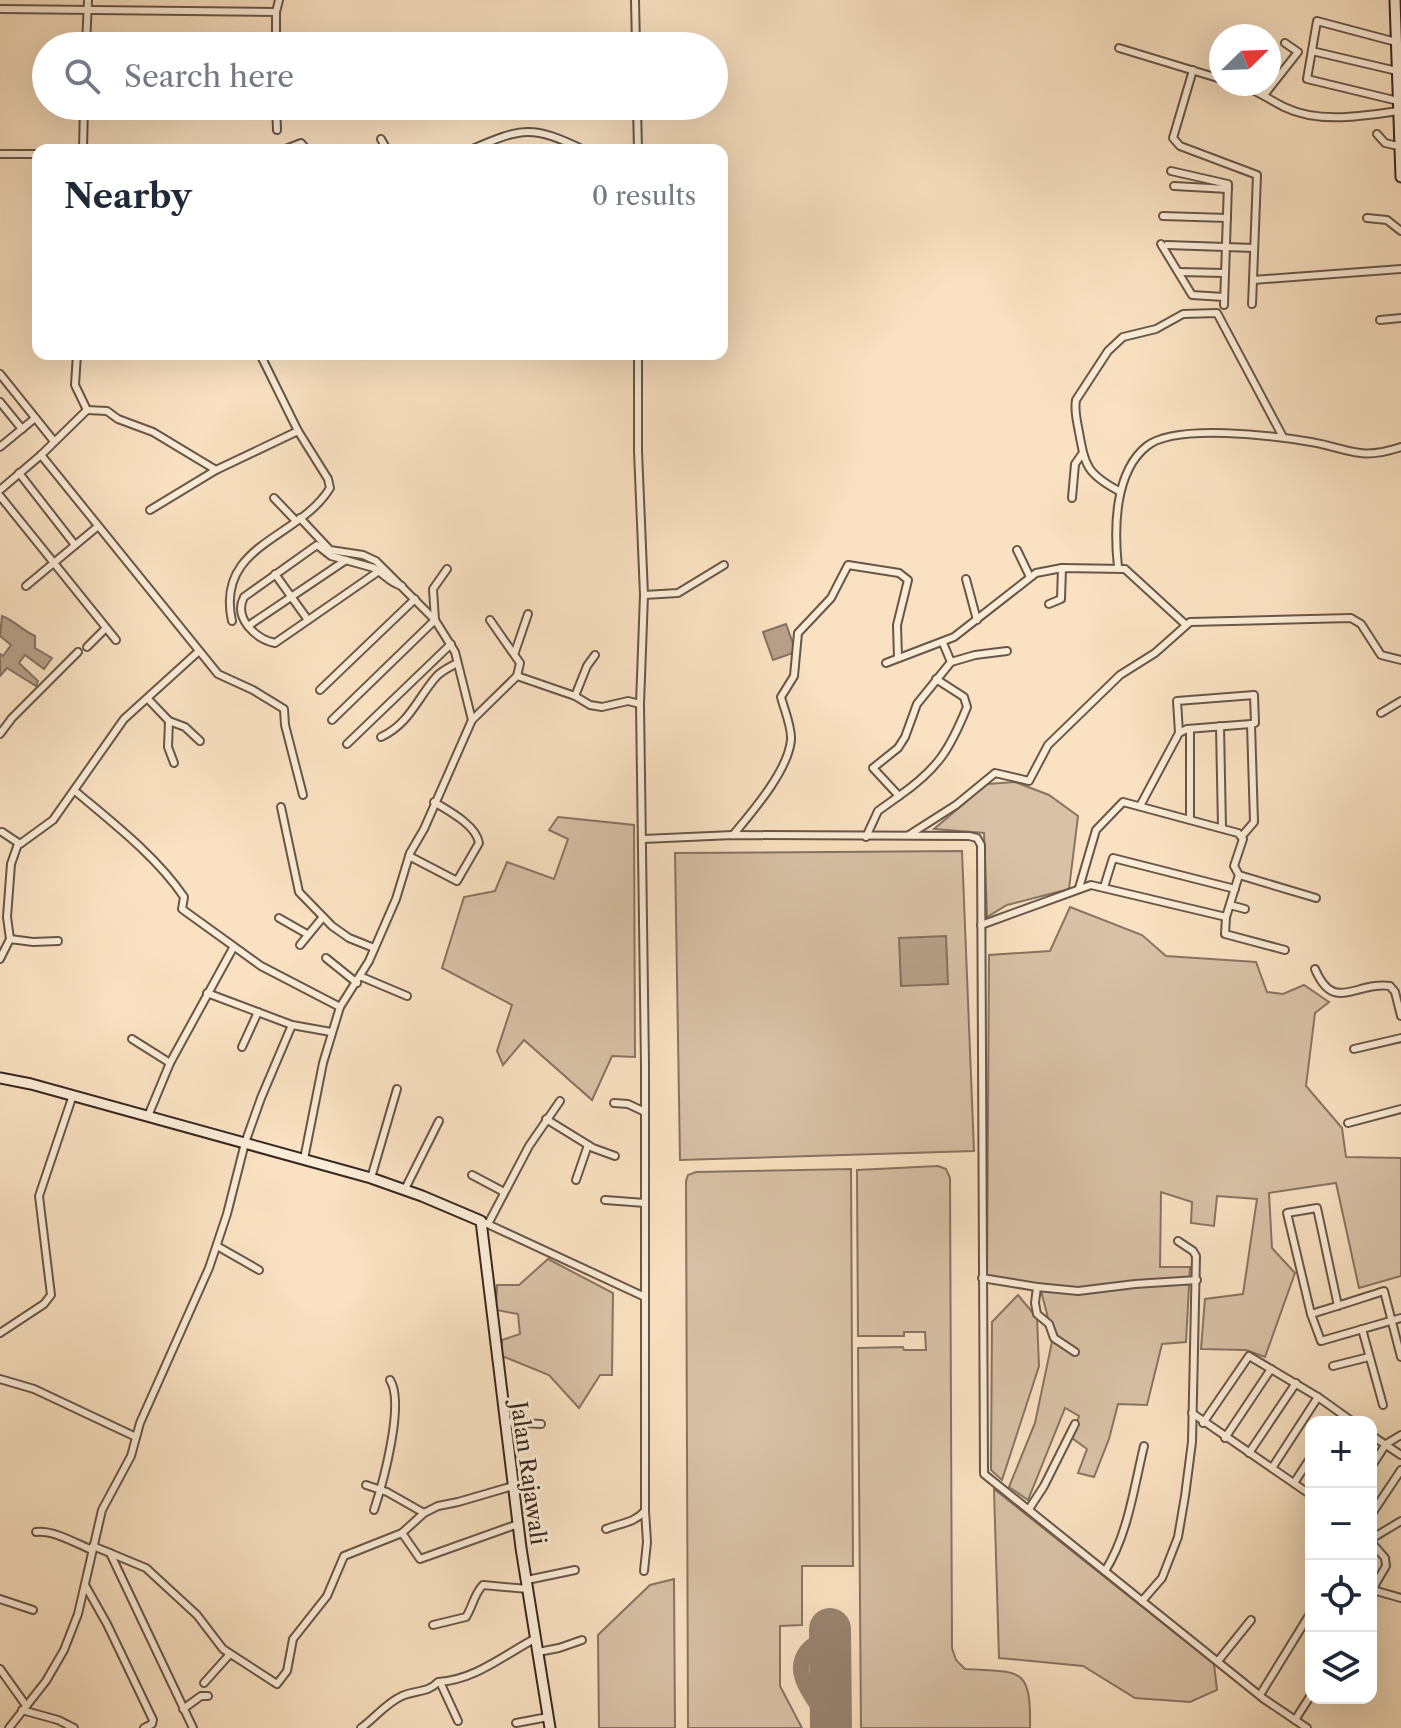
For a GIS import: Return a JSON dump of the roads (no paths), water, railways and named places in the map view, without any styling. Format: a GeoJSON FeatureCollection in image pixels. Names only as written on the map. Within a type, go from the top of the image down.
{"type":"FeatureCollection","features":[{"type":"Feature","properties":{"kind":"street"},"geometry":{"type":"LineString","coordinates":[[87,32],[88,0]]}},
{"type":"Feature","properties":{"kind":"street"},"geometry":{"type":"LineString","coordinates":[[276,32],[279,0]]}},
{"type":"Feature","properties":{"kind":"street"},"geometry":{"type":"LineString","coordinates":[[635,0],[636,32]]}},
{"type":"Feature","properties":{"kind":"street"},"geometry":{"type":"LineString","coordinates":[[1395,0],[1401,177]]}},
{"type":"Feature","properties":{"kind":"street"},"geometry":{"type":"LineString","coordinates":[[0,9],[276,12]]}},
{"type":"Feature","properties":{"kind":"street"},"geometry":{"type":"LineString","coordinates":[[1396,42],[1317,21],[1307,79],[1399,110]]}},
{"type":"Feature","properties":{"kind":"street"},"geometry":{"type":"LineString","coordinates":[[1281,74],[1298,52],[1285,43]]}},
{"type":"Feature","properties":{"kind":"street"},"geometry":{"type":"LineString","coordinates":[[1119,48],[1209,75]]}},
{"type":"Feature","properties":{"kind":"street"},"geometry":{"type":"LineString","coordinates":[[1312,51],[1397,71]]}},
{"type":"Feature","properties":{"kind":"street"},"geometry":{"type":"LineString","coordinates":[[1193,70],[1173,138],[1180,146],[1257,175],[1252,304]]}},
{"type":"Feature","properties":{"kind":"street"},"geometry":{"type":"LineString","coordinates":[[1266,96],[1286,109],[1323,117],[1357,117],[1399,110]]}},
{"type":"Feature","properties":{"kind":"street"},"geometry":{"type":"LineString","coordinates":[[83,144],[84,120]]}},
{"type":"Feature","properties":{"kind":"street"},"geometry":{"type":"LineString","coordinates":[[277,120],[277,130]]}},
{"type":"Feature","properties":{"kind":"street"},"geometry":{"type":"LineString","coordinates":[[637,120],[638,144]]}},
{"type":"Feature","properties":{"kind":"street"},"geometry":{"type":"LineString","coordinates":[[487,144],[502,136],[528,130],[540,131],[570,144]]}},
{"type":"Feature","properties":{"kind":"street"},"geometry":{"type":"LineString","coordinates":[[1377,134],[1399,151]]}},
{"type":"Feature","properties":{"kind":"street"},"geometry":{"type":"LineString","coordinates":[[381,139],[384,144]]}},
{"type":"Feature","properties":{"kind":"street"},"geometry":{"type":"LineString","coordinates":[[0,154],[32,154]]}},
{"type":"Feature","properties":{"kind":"street"},"geometry":{"type":"LineString","coordinates":[[1171,171],[1228,184],[1228,189],[1226,247],[1224,301],[1192,295],[1164,244],[1226,247],[1254,248]]}},
{"type":"Feature","properties":{"kind":"street"},"geometry":{"type":"LineString","coordinates":[[1188,187],[1191,175]]}},
{"type":"Feature","properties":{"kind":"street"},"geometry":{"type":"LineString","coordinates":[[1174,186],[1228,189]]}},
{"type":"Feature","properties":{"kind":"street"},"geometry":{"type":"LineString","coordinates":[[1163,216],[1227,218]]}},
{"type":"Feature","properties":{"kind":"street"},"geometry":{"type":"LineString","coordinates":[[1367,218],[1387,220],[1401,231]]}},
{"type":"Feature","properties":{"kind":"street"},"geometry":{"type":"LineString","coordinates":[[1253,280],[1401,269]]}},
{"type":"Feature","properties":{"kind":"street"},"geometry":{"type":"LineString","coordinates":[[1179,272],[1225,273]]}},
{"type":"Feature","properties":{"kind":"street"},"geometry":{"type":"LineString","coordinates":[[1119,491],[1094,476],[1082,454],[1075,404],[1108,351],[1123,337],[1156,329],[1183,314],[1217,313],[1283,437]]}},
{"type":"Feature","properties":{"kind":"street"},"geometry":{"type":"LineString","coordinates":[[1380,320],[1401,318]]}},
{"type":"Feature","properties":{"kind":"street"},"geometry":{"type":"LineString","coordinates":[[77,360],[75,385],[87,410]]}},
{"type":"Feature","properties":{"kind":"street"},"geometry":{"type":"LineString","coordinates":[[232,621],[229,610],[237,570],[251,554],[298,519],[330,488],[328,479],[298,431],[263,360]]}},
{"type":"Feature","properties":{"kind":"street"},"geometry":{"type":"LineString","coordinates":[[638,360],[644,595],[640,704],[647,1542],[644,1571]]}},
{"type":"Feature","properties":{"kind":"street"},"geometry":{"type":"LineString","coordinates":[[0,374],[53,440]]}},
{"type":"Feature","properties":{"kind":"street"},"geometry":{"type":"LineString","coordinates":[[0,402],[22,429]]}},
{"type":"Feature","properties":{"kind":"street"},"geometry":{"type":"LineString","coordinates":[[0,490],[87,410],[107,411],[118,419],[153,432],[216,470]]}},
{"type":"Feature","properties":{"kind":"street"},"geometry":{"type":"LineString","coordinates":[[0,447],[34,419]]}},
{"type":"Feature","properties":{"kind":"street"},"geometry":{"type":"LineString","coordinates":[[150,510],[216,470],[298,431]]}},
{"type":"Feature","properties":{"kind":"street"},"geometry":{"type":"LineString","coordinates":[[1118,567],[1116,527],[1119,491],[1144,447],[1157,439],[1235,433],[1283,437],[1353,454],[1379,454],[1401,447]]}},
{"type":"Feature","properties":{"kind":"street"},"geometry":{"type":"LineString","coordinates":[[1072,498],[1075,464],[1082,454]]}},
{"type":"Feature","properties":{"kind":"street"},"geometry":{"type":"LineString","coordinates":[[41,455],[221,677],[253,690],[284,709],[285,725],[303,795]]}},
{"type":"Feature","properties":{"kind":"street"},"geometry":{"type":"LineString","coordinates":[[19,473],[75,545]]}},
{"type":"Feature","properties":{"kind":"street"},"geometry":{"type":"LineString","coordinates":[[0,496],[116,640]]}},
{"type":"Feature","properties":{"kind":"street"},"geometry":{"type":"LineString","coordinates":[[274,498],[327,548],[370,558],[435,620],[451,644],[464,682],[472,720]]}},
{"type":"Feature","properties":{"kind":"street"},"geometry":{"type":"LineString","coordinates":[[26,586],[97,527]]}},
{"type":"Feature","properties":{"kind":"street"},"geometry":{"type":"LineString","coordinates":[[379,571],[275,643],[266,640],[241,618],[239,606],[244,597],[317,545],[328,554],[379,571],[393,583],[402,586]]}},
{"type":"Feature","properties":{"kind":"street"},"geometry":{"type":"LineString","coordinates":[[1017,550],[1030,577]]}},
{"type":"Feature","properties":{"kind":"street"},"geometry":{"type":"LineString","coordinates":[[248,626],[346,560]]}},
{"type":"Feature","properties":{"kind":"street"},"geometry":{"type":"LineString","coordinates":[[644,595],[678,593],[724,565]]}},
{"type":"Feature","properties":{"kind":"street"},"geometry":{"type":"LineString","coordinates":[[733,835],[779,773],[791,739],[781,697],[794,676],[799,650],[798,633],[831,598],[848,565],[899,573],[908,580],[897,625],[898,658]]}},
{"type":"Feature","properties":{"kind":"street"},"geometry":{"type":"LineString","coordinates":[[886,663],[943,643],[1030,577],[1045,570],[1118,567],[1136,577],[1185,624]]}},
{"type":"Feature","properties":{"kind":"street"},"geometry":{"type":"LineString","coordinates":[[1049,604],[1061,599],[1062,568]]}},
{"type":"Feature","properties":{"kind":"street"},"geometry":{"type":"LineString","coordinates":[[332,720],[435,620],[433,589],[447,569]]}},
{"type":"Feature","properties":{"kind":"street"},"geometry":{"type":"LineString","coordinates":[[275,574],[308,620]]}},
{"type":"Feature","properties":{"kind":"street"},"geometry":{"type":"LineString","coordinates":[[966,579],[977,620]]}},
{"type":"Feature","properties":{"kind":"street"},"geometry":{"type":"LineString","coordinates":[[320,690],[415,599]]}},
{"type":"Feature","properties":{"kind":"street"},"geometry":{"type":"LineString","coordinates":[[515,652],[528,614]]}},
{"type":"Feature","properties":{"kind":"street"},"geometry":{"type":"LineString","coordinates":[[908,836],[956,805],[995,773],[1029,781],[1048,745],[1120,675],[1155,653],[1185,624],[1203,620],[1351,618],[1364,627],[1381,655],[1401,660]]}},
{"type":"Feature","properties":{"kind":"street"},"geometry":{"type":"LineString","coordinates":[[304,1159],[331,1032],[340,1007],[359,980],[374,948],[396,899],[409,856],[472,720],[517,676],[521,665],[515,652],[490,620]]}},
{"type":"Feature","properties":{"kind":"street"},"geometry":{"type":"LineString","coordinates":[[87,647],[106,628]]}},
{"type":"Feature","properties":{"kind":"street"},"geometry":{"type":"LineString","coordinates":[[943,643],[951,662]]}},
{"type":"Feature","properties":{"kind":"street"},"geometry":{"type":"LineString","coordinates":[[347,744],[451,644]]}},
{"type":"Feature","properties":{"kind":"street"},"geometry":{"type":"LineString","coordinates":[[0,959],[10,939],[7,917],[11,864],[18,844],[49,824],[120,723],[199,651]]}},
{"type":"Feature","properties":{"kind":"street"},"geometry":{"type":"LineString","coordinates":[[899,796],[873,768],[880,759],[898,748],[917,704],[951,662],[1007,651]]}},
{"type":"Feature","properties":{"kind":"street"},"geometry":{"type":"LineString","coordinates":[[0,734],[78,652]]}},
{"type":"Feature","properties":{"kind":"street"},"geometry":{"type":"LineString","coordinates":[[575,696],[595,655]]}},
{"type":"Feature","properties":{"kind":"street"},"geometry":{"type":"LineString","coordinates":[[381,737],[397,730],[438,675],[457,663]]}},
{"type":"Feature","properties":{"kind":"street"},"geometry":{"type":"LineString","coordinates":[[517,676],[575,696],[590,705],[640,704]]}},
{"type":"Feature","properties":{"kind":"street"},"geometry":{"type":"LineString","coordinates":[[866,837],[878,811],[939,763],[955,738],[967,707],[964,697],[936,679]]}},
{"type":"Feature","properties":{"kind":"street"},"geometry":{"type":"LineString","coordinates":[[1140,806],[1179,733],[1177,701],[1254,695],[1255,723],[1190,729],[1179,733]]}},
{"type":"Feature","properties":{"kind":"street"},"geometry":{"type":"LineString","coordinates":[[148,699],[169,721],[185,727],[200,741]]}},
{"type":"Feature","properties":{"kind":"street"},"geometry":{"type":"LineString","coordinates":[[1381,713],[1401,701]]}},
{"type":"Feature","properties":{"kind":"street"},"geometry":{"type":"LineString","coordinates":[[169,721],[168,747],[174,763]]}},
{"type":"Feature","properties":{"kind":"street"},"geometry":{"type":"LineString","coordinates":[[1251,724],[1254,822],[1242,836],[1234,866],[1239,875],[1316,898]]}},
{"type":"Feature","properties":{"kind":"street"},"geometry":{"type":"LineString","coordinates":[[1220,726],[1222,828]]}},
{"type":"Feature","properties":{"kind":"street"},"geometry":{"type":"LineString","coordinates":[[1190,729],[1190,820]]}},
{"type":"Feature","properties":{"kind":"street"},"geometry":{"type":"LineString","coordinates":[[75,791],[155,863],[184,897],[182,909],[233,948],[284,979],[340,1007]]}},
{"type":"Feature","properties":{"kind":"street"},"geometry":{"type":"LineString","coordinates":[[409,856],[457,881],[479,843],[473,831],[434,802]]}},
{"type":"Feature","properties":{"kind":"street"},"geometry":{"type":"LineString","coordinates":[[1079,888],[1096,830],[1119,804],[1140,806],[1242,836]]}},
{"type":"Feature","properties":{"kind":"street"},"geometry":{"type":"LineString","coordinates":[[281,807],[299,892],[349,938],[374,948]]}},
{"type":"Feature","properties":{"kind":"street"},"geometry":{"type":"LineString","coordinates":[[2,832],[18,844]]}},
{"type":"Feature","properties":{"kind":"street"},"geometry":{"type":"LineString","coordinates":[[643,839],[733,835],[977,838],[981,845],[984,1474],[1260,1695],[1307,1728]]}},
{"type":"Feature","properties":{"kind":"street"},"geometry":{"type":"LineString","coordinates":[[1104,887],[1113,858],[1235,889]]}},
{"type":"Feature","properties":{"kind":"street"},"geometry":{"type":"LineString","coordinates":[[1239,875],[1226,917],[1224,929],[1227,935],[1285,950]]}},
{"type":"Feature","properties":{"kind":"street"},"geometry":{"type":"LineString","coordinates":[[981,925],[1091,885],[1226,917]]}},
{"type":"Feature","properties":{"kind":"street"},"geometry":{"type":"LineString","coordinates":[[1230,905],[1245,909]]}},
{"type":"Feature","properties":{"kind":"street"},"geometry":{"type":"LineString","coordinates":[[300,945],[323,917]]}},
{"type":"Feature","properties":{"kind":"street"},"geometry":{"type":"LineString","coordinates":[[279,918],[307,934]]}},
{"type":"Feature","properties":{"kind":"street"},"geometry":{"type":"LineString","coordinates":[[10,939],[58,941]]}},
{"type":"Feature","properties":{"kind":"street"},"geometry":{"type":"LineString","coordinates":[[148,1116],[170,1063],[233,948]]}},
{"type":"Feature","properties":{"kind":"street"},"geometry":{"type":"LineString","coordinates":[[326,958],[359,980],[407,996]]}},
{"type":"Feature","properties":{"kind":"street"},"geometry":{"type":"LineString","coordinates":[[1315,969],[1320,982],[1332,992],[1345,993],[1383,985],[1394,989]]}},
{"type":"Feature","properties":{"kind":"street"},"geometry":{"type":"LineString","coordinates":[[1394,989],[1400,982]]}},
{"type":"Feature","properties":{"kind":"street"},"geometry":{"type":"LineString","coordinates":[[1394,989],[1401,1016]]}},
{"type":"Feature","properties":{"kind":"street"},"geometry":{"type":"LineString","coordinates":[[207,993],[292,1025],[331,1032]]}},
{"type":"Feature","properties":{"kind":"street"},"geometry":{"type":"LineString","coordinates":[[242,1047],[258,1012]]}},
{"type":"Feature","properties":{"kind":"street"},"geometry":{"type":"LineString","coordinates":[[9,1728],[46,1681],[64,1650],[78,1614],[102,1510],[131,1456],[136,1437],[217,1246],[245,1143],[292,1025]]}},
{"type":"Feature","properties":{"kind":"street"},"geometry":{"type":"LineString","coordinates":[[1354,1049],[1401,1038]]}},
{"type":"Feature","properties":{"kind":"street"},"geometry":{"type":"LineString","coordinates":[[132,1039],[170,1063]]}},
{"type":"Feature","properties":{"kind":"street"},"geometry":{"type":"LineString","coordinates":[[0,1079],[73,1095],[405,1189],[645,1297]]}},
{"type":"Feature","properties":{"kind":"street"},"geometry":{"type":"LineString","coordinates":[[371,1178],[397,1089]]}},
{"type":"Feature","properties":{"kind":"street"},"geometry":{"type":"LineString","coordinates":[[0,1333],[44,1304],[51,1295],[39,1196],[73,1095]]}},
{"type":"Feature","properties":{"kind":"street"},"geometry":{"type":"LineString","coordinates":[[484,1223],[560,1101]]}},
{"type":"Feature","properties":{"kind":"street"},"geometry":{"type":"LineString","coordinates":[[614,1103],[628,1104],[645,1112]]}},
{"type":"Feature","properties":{"kind":"street"},"geometry":{"type":"LineString","coordinates":[[1348,1123],[1401,1109]]}},
{"type":"Feature","properties":{"kind":"street"},"geometry":{"type":"LineString","coordinates":[[546,1119],[588,1145],[615,1156]]}},
{"type":"Feature","properties":{"kind":"street"},"geometry":{"type":"LineString","coordinates":[[405,1189],[439,1121]]}},
{"type":"Feature","properties":{"kind":"street"},"geometry":{"type":"LineString","coordinates":[[576,1180],[588,1145]]}},
{"type":"Feature","properties":{"kind":"street"},"geometry":{"type":"LineString","coordinates":[[472,1175],[504,1192]]}},
{"type":"Feature","properties":{"kind":"street"},"geometry":{"type":"LineString","coordinates":[[605,1200],[645,1203]]}},
{"type":"Feature","properties":{"kind":"street"},"geometry":{"type":"LineString","coordinates":[[1338,1306],[1317,1208],[1287,1213],[1311,1314],[1321,1341],[1401,1318]]}},
{"type":"Feature","properties":{"kind":"street","name":"Jalan Rajawali"},"geometry":{"type":"LineString","coordinates":[[484,1223],[504,1422],[550,1728]]}},
{"type":"Feature","properties":{"kind":"street"},"geometry":{"type":"LineString","coordinates":[[1142,1601],[1162,1578],[1178,1537],[1192,1442],[1196,1256],[1178,1241]]}},
{"type":"Feature","properties":{"kind":"street"},"geometry":{"type":"LineString","coordinates":[[217,1246],[259,1270]]}},
{"type":"Feature","properties":{"kind":"street"},"geometry":{"type":"LineString","coordinates":[[982,1278],[1078,1291],[1197,1280]]}},
{"type":"Feature","properties":{"kind":"street"},"geometry":{"type":"LineString","coordinates":[[1037,1287],[1037,1314],[1049,1324],[1054,1338],[1075,1352]]}},
{"type":"Feature","properties":{"kind":"street"},"geometry":{"type":"LineString","coordinates":[[1311,1314],[1384,1291],[1401,1357]]}},
{"type":"Feature","properties":{"kind":"street"},"geometry":{"type":"LineString","coordinates":[[1362,1329],[1383,1405]]}},
{"type":"Feature","properties":{"kind":"street"},"geometry":{"type":"LineString","coordinates":[[1203,1423],[1248,1357],[1296,1383],[1344,1416]]}},
{"type":"Feature","properties":{"kind":"street"},"geometry":{"type":"LineString","coordinates":[[1333,1366],[1369,1357]]}},
{"type":"Feature","properties":{"kind":"street"},"geometry":{"type":"LineString","coordinates":[[1225,1438],[1271,1369]]}},
{"type":"Feature","properties":{"kind":"street"},"geometry":{"type":"LineString","coordinates":[[0,1379],[34,1389],[136,1437]]}},
{"type":"Feature","properties":{"kind":"street"},"geometry":{"type":"LineString","coordinates":[[374,1510],[381,1490],[394,1417],[395,1394],[390,1380]]}},
{"type":"Feature","properties":{"kind":"street"},"geometry":{"type":"LineString","coordinates":[[1249,1453],[1296,1383]]}},
{"type":"Feature","properties":{"kind":"street"},"geometry":{"type":"LineString","coordinates":[[1272,1468],[1318,1397]]}},
{"type":"Feature","properties":{"kind":"street"},"geometry":{"type":"LineString","coordinates":[[1192,1413],[1305,1491]]}},
{"type":"Feature","properties":{"kind":"street"},"geometry":{"type":"LineString","coordinates":[[504,1422],[541,1424]]}},
{"type":"Feature","properties":{"kind":"street"},"geometry":{"type":"LineString","coordinates":[[1029,1509],[1075,1424]]}},
{"type":"Feature","properties":{"kind":"street"},"geometry":{"type":"LineString","coordinates":[[1377,1458],[1386,1444],[1401,1435]]}},
{"type":"Feature","properties":{"kind":"street"},"geometry":{"type":"LineString","coordinates":[[1377,1439],[1401,1455]]}},
{"type":"Feature","properties":{"kind":"street"},"geometry":{"type":"LineString","coordinates":[[1105,1571],[1113,1559],[1125,1522],[1144,1446]]}},
{"type":"Feature","properties":{"kind":"street"},"geometry":{"type":"LineString","coordinates":[[1294,1483],[1305,1466]]}},
{"type":"Feature","properties":{"kind":"street"},"geometry":{"type":"LineString","coordinates":[[1377,1506],[1401,1470]]}},
{"type":"Feature","properties":{"kind":"street"},"geometry":{"type":"LineString","coordinates":[[366,1485],[424,1513]]}},
{"type":"Feature","properties":{"kind":"street"},"geometry":{"type":"LineString","coordinates":[[36,1532],[63,1536],[146,1568],[197,1615],[223,1649],[277,1684],[287,1671],[293,1639],[327,1596],[344,1556],[402,1533],[424,1513],[438,1506],[513,1486]]}},
{"type":"Feature","properties":{"kind":"street"},"geometry":{"type":"LineString","coordinates":[[606,1529],[621,1523],[633,1523],[645,1511]]}},
{"type":"Feature","properties":{"kind":"street"},"geometry":{"type":"LineString","coordinates":[[1377,1537],[1401,1521]]}},
{"type":"Feature","properties":{"kind":"street"},"geometry":{"type":"LineString","coordinates":[[402,1533],[420,1559],[518,1524]]}},
{"type":"Feature","properties":{"kind":"street"},"geometry":{"type":"LineString","coordinates":[[1377,1548],[1385,1558],[1386,1566],[1377,1584]]}},
{"type":"Feature","properties":{"kind":"street"},"geometry":{"type":"LineString","coordinates":[[110,1553],[193,1728]]}},
{"type":"Feature","properties":{"kind":"street"},"geometry":{"type":"LineString","coordinates":[[433,1625],[466,1617],[483,1585],[528,1584],[575,1570]]}},
{"type":"Feature","properties":{"kind":"street"},"geometry":{"type":"LineString","coordinates":[[85,1585],[153,1720],[144,1728]]}},
{"type":"Feature","properties":{"kind":"street"},"geometry":{"type":"LineString","coordinates":[[1377,1595],[1401,1598]]}},
{"type":"Feature","properties":{"kind":"street"},"geometry":{"type":"LineString","coordinates":[[0,1599],[33,1610]]}},
{"type":"Feature","properties":{"kind":"street"},"geometry":{"type":"LineString","coordinates":[[1218,1661],[1251,1620]]}},
{"type":"Feature","properties":{"kind":"street"},"geometry":{"type":"LineString","coordinates":[[1260,1695],[1305,1622]]}},
{"type":"Feature","properties":{"kind":"street"},"geometry":{"type":"LineString","coordinates":[[361,1728],[402,1696],[491,1666],[536,1638]]}},
{"type":"Feature","properties":{"kind":"street"},"geometry":{"type":"LineString","coordinates":[[538,1652],[582,1640]]}},
{"type":"Feature","properties":{"kind":"street"},"geometry":{"type":"LineString","coordinates":[[204,1683],[230,1654]]}},
{"type":"Feature","properties":{"kind":"street"},"geometry":{"type":"LineString","coordinates":[[0,1669],[24,1707],[74,1728]]}},
{"type":"Feature","properties":{"kind":"street"},"geometry":{"type":"LineString","coordinates":[[440,1682],[458,1721]]}},
{"type":"Feature","properties":{"kind":"street"},"geometry":{"type":"LineString","coordinates":[[183,1709],[201,1696],[208,1696]]}},
{"type":"Feature","properties":{"kind":"street"},"geometry":{"type":"LineString","coordinates":[[1295,1720],[1305,1704]]}},
{"type":"Feature","properties":{"kind":"street"},"geometry":{"type":"LineString","coordinates":[[516,1723],[548,1717]]}}]}
